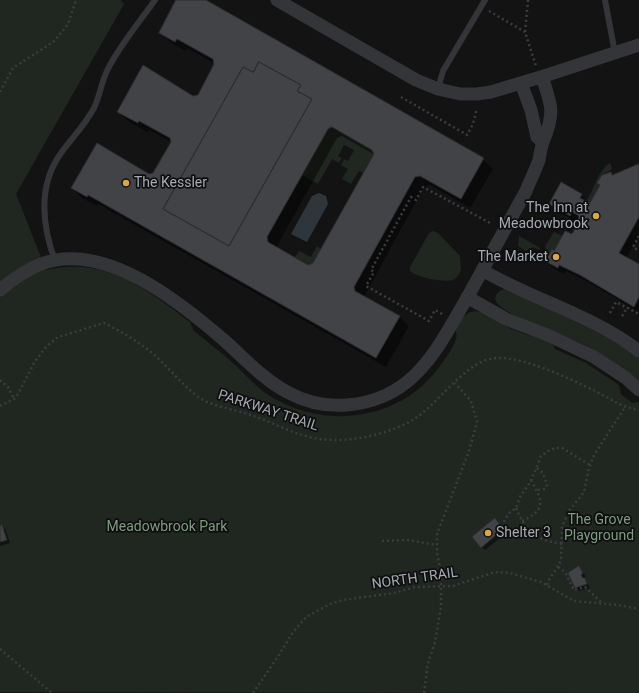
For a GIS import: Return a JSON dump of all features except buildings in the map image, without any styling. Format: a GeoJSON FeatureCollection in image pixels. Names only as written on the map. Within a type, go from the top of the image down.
{"type":"FeatureCollection","features":[{"type":"Feature","properties":{"kind":"street"},"geometry":{"type":"LineString","coordinates":[[277,0],[416,80],[438,89],[460,94],[477,94],[521,83],[540,73],[639,46]]}},
{"type":"Feature","properties":{"kind":"street"},"geometry":{"type":"LineString","coordinates":[[0,290],[30,270],[54,261],[98,262],[131,274],[176,302],[204,322],[278,387],[290,394],[313,403],[336,406],[353,404],[380,397],[406,382],[431,357],[467,297],[535,171],[543,142],[551,124],[549,94],[540,73]]}},
{"type":"Feature","properties":{"kind":"street"},"geometry":{"type":"LineString","coordinates":[[521,83],[531,110],[537,136],[543,142]]}},
{"type":"Feature","properties":{"kind":"street"},"geometry":{"type":"LineString","coordinates":[[482,270],[515,288],[604,328],[639,351]]}},
{"type":"Feature","properties":{"kind":"street"},"geometry":{"type":"LineString","coordinates":[[467,297],[506,319],[550,336],[594,357],[626,378],[639,390]]}},
{"type":"Feature","properties":{"kind":"lane"},"geometry":{"type":"LineString","coordinates":[[54,261],[50,247],[44,206],[45,191],[50,175],[61,153],[88,118],[95,106],[111,63],[155,0]]}},
{"type":"Feature","properties":{"kind":"lane"},"geometry":{"type":"LineString","coordinates":[[438,89],[444,71],[485,0]]}},
{"type":"Feature","properties":{"kind":"lane"},"geometry":{"type":"LineString","coordinates":[[605,0],[615,52]]}},
{"type":"Feature","properties":{"kind":"path"},"geometry":{"type":"LineString","coordinates":[[0,92],[12,68],[53,42],[62,32],[68,24],[76,0]]}},
{"type":"Feature","properties":{"kind":"path"},"geometry":{"type":"LineString","coordinates":[[528,0],[525,32],[540,73]]}},
{"type":"Feature","properties":{"kind":"path"},"geometry":{"type":"LineString","coordinates":[[486,8],[525,32]]}},
{"type":"Feature","properties":{"kind":"path"},"geometry":{"type":"LineString","coordinates":[[401,97],[467,135],[476,117],[477,108]]}},
{"type":"Feature","properties":{"kind":"path"},"geometry":{"type":"LineString","coordinates":[[442,314],[435,310],[429,321],[366,286],[374,272],[370,270],[410,197],[416,200],[423,187],[492,224]]}},
{"type":"Feature","properties":{"kind":"path"},"geometry":{"type":"LineString","coordinates":[[639,236],[633,248],[639,251]]}},
{"type":"Feature","properties":{"kind":"path"},"geometry":{"type":"LineString","coordinates":[[610,313],[616,302],[639,314]]}},
{"type":"Feature","properties":{"kind":"path"},"geometry":{"type":"LineString","coordinates":[[622,316],[626,308]]}},
{"type":"Feature","properties":{"kind":"path","name":"PARKWAY TRAIL"},"geometry":{"type":"LineString","coordinates":[[14,399],[27,379],[34,363],[46,347],[58,337],[104,323],[134,339],[158,358],[188,389],[206,402],[265,420],[314,438],[342,440],[373,435],[410,421],[420,415],[475,364],[493,358],[505,358],[531,365],[579,383],[625,407],[639,410]]}},
{"type":"Feature","properties":{"kind":"path"},"geometry":{"type":"LineString","coordinates":[[0,380],[8,388],[14,399],[0,406]]}},
{"type":"Feature","properties":{"kind":"path"},"geometry":{"type":"LineString","coordinates":[[424,693],[428,663],[440,617],[441,573],[436,545],[437,534],[469,451],[477,422],[471,401],[455,383]]}},
{"type":"Feature","properties":{"kind":"path"},"geometry":{"type":"LineString","coordinates":[[548,586],[549,580],[561,561],[562,527],[570,508],[584,492],[590,465],[604,438],[625,407]]}},
{"type":"Feature","properties":{"kind":"path"},"geometry":{"type":"LineString","coordinates":[[501,526],[509,513],[516,508],[523,491],[531,481],[541,456],[555,448],[568,451],[590,465]]}},
{"type":"Feature","properties":{"kind":"path"},"geometry":{"type":"LineString","coordinates":[[537,468],[543,473],[547,485],[545,489],[537,490]]}},
{"type":"Feature","properties":{"kind":"path"},"geometry":{"type":"LineString","coordinates":[[522,521],[532,516],[540,507],[541,498],[531,481]]}},
{"type":"Feature","properties":{"kind":"path"},"geometry":{"type":"LineString","coordinates":[[516,508],[524,526],[532,534],[562,544]]}},
{"type":"Feature","properties":{"kind":"path"},"geometry":{"type":"LineString","coordinates":[[382,541],[408,540],[436,545]]}},
{"type":"Feature","properties":{"kind":"path"},"geometry":{"type":"LineString","coordinates":[[558,567],[566,572],[574,590],[585,587],[603,604]]}},
{"type":"Feature","properties":{"kind":"path","name":"NORTH TRAIL"},"geometry":{"type":"LineString","coordinates":[[253,693],[298,625],[306,617],[318,609],[343,600],[394,593],[415,587],[441,588],[453,586],[495,572],[510,573],[528,577],[548,586],[574,601],[618,605],[639,609]]}},
{"type":"Feature","properties":{"kind":"path"},"geometry":{"type":"LineString","coordinates":[[0,649],[52,693]]}},
{"type":"Feature","properties":{"kind":"green space","name":"Meadowbrook Park"},"geometry":{"type":"Polygon","coordinates":[[[0,0],[121,0],[124,4],[16,194],[46,270],[68,267],[87,267],[106,271],[124,278],[157,298],[190,322],[194,331],[229,360],[253,383],[269,395],[297,409],[320,415],[343,416],[366,414],[388,407],[408,396],[427,382],[442,363],[455,342],[456,330],[459,322],[468,313],[476,311],[487,314],[507,327],[552,342],[555,349],[586,363],[619,385],[621,394],[632,403],[639,402],[639,693],[0,692],[0,0]]]}},
{"type":"Feature","properties":{"kind":"green space"},"geometry":{"type":"Polygon","coordinates":[[[332,127],[372,150],[374,154],[364,173],[359,171],[351,184],[342,179],[348,169],[341,165],[344,159],[348,161],[354,150],[344,145],[338,156],[342,158],[339,163],[332,159],[318,184],[302,175],[328,129],[332,127]]]}},
{"type":"Feature","properties":{"kind":"green space"},"geometry":{"type":"Polygon","coordinates":[[[610,163],[612,169],[602,175],[597,183],[600,185],[590,203],[586,201],[599,175],[610,163]]]}},
{"type":"Feature","properties":{"kind":"green space"},"geometry":{"type":"Polygon","coordinates":[[[433,231],[438,233],[460,256],[461,270],[457,277],[453,280],[444,281],[430,279],[410,271],[410,267],[429,233],[433,231]]]}},
{"type":"Feature","properties":{"kind":"green space"},"geometry":{"type":"Polygon","coordinates":[[[554,232],[563,236],[554,251],[552,249],[547,257],[545,246],[554,232]]]}},
{"type":"Feature","properties":{"kind":"green space"},"geometry":{"type":"Polygon","coordinates":[[[519,236],[540,248],[539,250],[533,247],[526,251],[518,246],[519,236]]]}},
{"type":"Feature","properties":{"kind":"green space"},"geometry":{"type":"Polygon","coordinates":[[[317,246],[321,249],[313,263],[308,265],[295,257],[299,251],[311,257],[317,246]]]}},
{"type":"Feature","properties":{"kind":"green space"},"geometry":{"type":"Polygon","coordinates":[[[506,289],[591,329],[639,358],[639,382],[602,355],[586,346],[503,309],[496,301],[496,296],[498,292],[506,289]]]}},
{"type":"Feature","properties":{"kind":"shaded area"},"geometry":{"type":"Polygon","coordinates":[[[319,193],[326,196],[328,204],[307,242],[291,234],[312,196],[319,193]]]}},
{"type":"Feature","properties":{"kind":"place","name":"The Kessler"},"geometry":{"type":"Point","coordinates":[126,183]}},
{"type":"Feature","properties":{"kind":"place","name":"The Inn at Meadowbrook"},"geometry":{"type":"Point","coordinates":[596,216]}},
{"type":"Feature","properties":{"kind":"place","name":"The Market"},"geometry":{"type":"Point","coordinates":[556,257]}},
{"type":"Feature","properties":{"kind":"place","name":"Shelter 3"},"geometry":{"type":"Point","coordinates":[488,533]}},
{"type":"Feature","properties":{"kind":"park label","name":"The Grove Playground"},"geometry":{"type":"Point","coordinates":[599,528]}}]}
